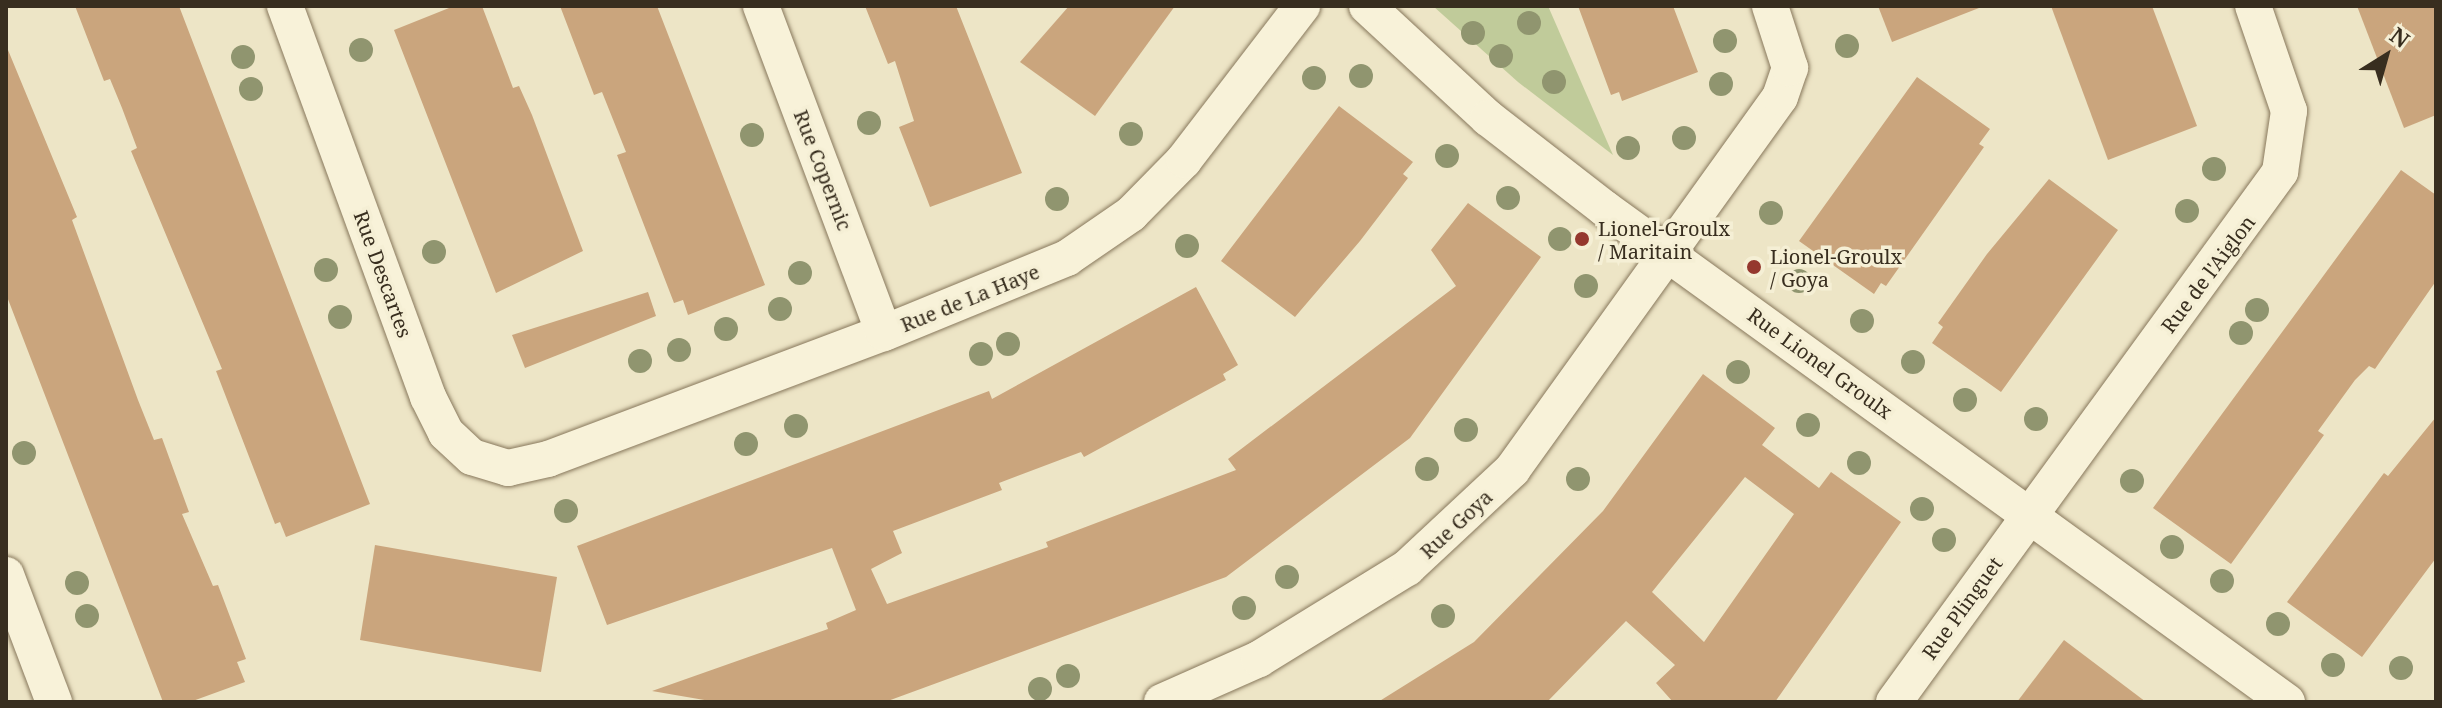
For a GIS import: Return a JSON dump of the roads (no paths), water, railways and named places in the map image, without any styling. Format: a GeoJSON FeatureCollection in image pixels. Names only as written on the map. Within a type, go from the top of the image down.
{"type":"FeatureCollection","features":[{"type":"Feature","properties":{"kind":"street","name":"Rue Descartes"},"geometry":{"type":"LineString","coordinates":[[285,6],[428,397],[446,433],[472,457],[508,468],[548,459]]}},
{"type":"Feature","properties":{"kind":"street","name":"Rue Copernic"},"geometry":{"type":"LineString","coordinates":[[761,6],[884,333]]}},
{"type":"Feature","properties":{"kind":"street","name":"Rue de La Haye"},"geometry":{"type":"LineString","coordinates":[[548,459],[884,333],[1067,258],[1131,214],[1184,160],[1302,6]]}},
{"type":"Feature","properties":{"kind":"street","name":"Rue Lionel Groulx"},"geometry":{"type":"LineString","coordinates":[[1367,6],[1488,118],[1666,252],[2287,702]]}},
{"type":"Feature","properties":{"kind":"street","name":"Rue Goya"},"geometry":{"type":"LineString","coordinates":[[1162,702],[1259,659],[1351,605],[1459,525],[1512,470],[1634,303],[1666,252],[1786,84],[1788,53],[1770,6]]}},
{"type":"Feature","properties":{"kind":"street","name":"Rue de l'Aiglon"},"geometry":{"type":"LineString","coordinates":[[2030,515],[2280,172],[2289,111],[2253,6]]}},
{"type":"Feature","properties":{"kind":"street","name":"Rue Plinguet"},"geometry":{"type":"LineString","coordinates":[[1894,702],[2030,515]]}},
{"type":"Feature","properties":{"kind":"street"},"geometry":{"type":"LineString","coordinates":[[6,575],[54,702]]}},
{"type":"Feature","properties":{"kind":"place","name":"Lionel-Groulx / Maritain"},"geometry":{"type":"Point","coordinates":[1582,239]}},
{"type":"Feature","properties":{"kind":"place","name":"Lionel-Groulx / Goya"},"geometry":{"type":"Point","coordinates":[1754,267]}}]}
